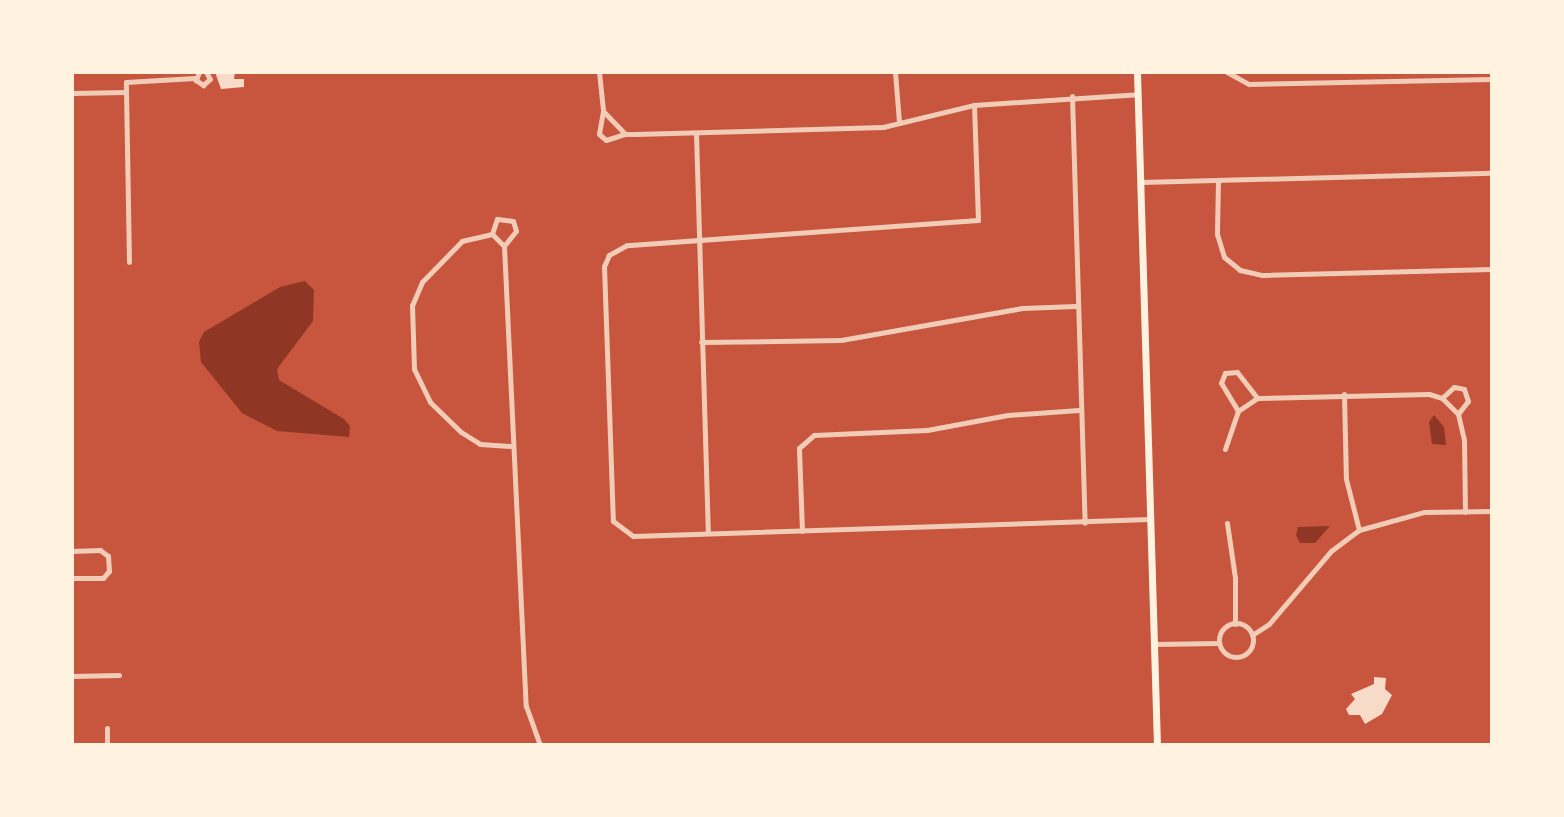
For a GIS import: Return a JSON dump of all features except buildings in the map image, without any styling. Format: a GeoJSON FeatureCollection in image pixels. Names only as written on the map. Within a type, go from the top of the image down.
{"type":"FeatureCollection","features":[{"type":"Feature","properties":{"kind":"main road"},"geometry":{"type":"LineString","coordinates":[[1137,72],[1157,745]]}},
{"type":"Feature","properties":{"kind":"street"},"geometry":{"type":"LineString","coordinates":[[129,262],[126,82],[197,75],[205,85],[210,79],[206,72]]}},
{"type":"Feature","properties":{"kind":"street"},"geometry":{"type":"LineString","coordinates":[[599,72],[603,111],[599,134],[606,139],[625,134],[883,127],[974,104],[1138,94]]}},
{"type":"Feature","properties":{"kind":"street"},"geometry":{"type":"LineString","coordinates":[[895,72],[899,122]]}},
{"type":"Feature","properties":{"kind":"street"},"geometry":{"type":"LineString","coordinates":[[1227,72],[1249,84],[1492,79]]}},
{"type":"Feature","properties":{"kind":"street"},"geometry":{"type":"LineString","coordinates":[[72,93],[126,92]]}},
{"type":"Feature","properties":{"kind":"street"},"geometry":{"type":"LineString","coordinates":[[1072,96],[1079,410],[1085,523]]}},
{"type":"Feature","properties":{"kind":"street"},"geometry":{"type":"LineString","coordinates":[[974,104],[978,220],[698,243],[627,245],[616,248],[604,266],[611,511],[619,529],[633,536],[1150,519]]}},
{"type":"Feature","properties":{"kind":"street"},"geometry":{"type":"LineString","coordinates":[[603,111],[625,134]]}},
{"type":"Feature","properties":{"kind":"street"},"geometry":{"type":"LineString","coordinates":[[696,133],[708,533]]}},
{"type":"Feature","properties":{"kind":"street"},"geometry":{"type":"LineString","coordinates":[[1140,182],[1492,173]]}},
{"type":"Feature","properties":{"kind":"street"},"geometry":{"type":"LineString","coordinates":[[1218,180],[1217,234],[1224,257],[1240,270],[1262,275],[1492,269]]}},
{"type":"Feature","properties":{"kind":"street"},"geometry":{"type":"LineString","coordinates":[[492,234],[497,219],[513,221],[516,231],[504,246],[510,446],[526,706],[540,745]]}},
{"type":"Feature","properties":{"kind":"street"},"geometry":{"type":"LineString","coordinates":[[492,234],[504,246]]}},
{"type":"Feature","properties":{"kind":"street"},"geometry":{"type":"LineString","coordinates":[[492,234],[462,241],[422,282],[412,305],[414,369],[430,402],[461,432],[480,444],[510,446]]}},
{"type":"Feature","properties":{"kind":"street"},"geometry":{"type":"LineString","coordinates":[[701,342],[841,340],[1022,307],[1076,306]]}},
{"type":"Feature","properties":{"kind":"street"},"geometry":{"type":"LineString","coordinates":[[1238,411],[1221,383],[1225,373],[1237,372],[1257,398]]}},
{"type":"Feature","properties":{"kind":"street"},"geometry":{"type":"LineString","coordinates":[[1441,398],[1454,387],[1464,389],[1468,401],[1458,414]]}},
{"type":"Feature","properties":{"kind":"street"},"geometry":{"type":"LineString","coordinates":[[1225,449],[1238,411],[1257,398],[1415,392],[1441,398],[1458,414],[1464,440],[1465,512]]}},
{"type":"Feature","properties":{"kind":"street"},"geometry":{"type":"LineString","coordinates":[[1345,394],[1346,479],[1359,530]]}},
{"type":"Feature","properties":{"kind":"street"},"geometry":{"type":"LineString","coordinates":[[802,530],[799,448],[814,435],[927,430],[1007,415],[1079,410]]}},
{"type":"Feature","properties":{"kind":"street"},"geometry":{"type":"LineString","coordinates":[[1252,635],[1245,626],[1235,624],[1224,628],[1219,643],[1224,652],[1238,657],[1249,652],[1252,635],[1278,614],[1331,551],[1359,530],[1424,512],[1492,511]]}},
{"type":"Feature","properties":{"kind":"street"},"geometry":{"type":"LineString","coordinates":[[1227,523],[1235,578],[1235,624]]}},
{"type":"Feature","properties":{"kind":"street"},"geometry":{"type":"LineString","coordinates":[[72,551],[100,550],[108,556],[109,571],[103,578],[72,578]]}},
{"type":"Feature","properties":{"kind":"street"},"geometry":{"type":"LineString","coordinates":[[1154,644],[1219,643]]}},
{"type":"Feature","properties":{"kind":"street"},"geometry":{"type":"LineString","coordinates":[[72,676],[119,675]]}},
{"type":"Feature","properties":{"kind":"street"},"geometry":{"type":"LineString","coordinates":[[107,729],[107,745]]}},
{"type":"Feature","properties":{"kind":"shaded area"},"geometry":{"type":"Polygon","coordinates":[[[305,281],[314,290],[313,321],[277,369],[279,380],[344,419],[350,426],[349,437],[277,431],[242,413],[201,362],[199,342],[204,332],[280,287],[305,281]]]}},
{"type":"Feature","properties":{"kind":"shaded area"},"geometry":{"type":"Polygon","coordinates":[[[1434,415],[1444,427],[1446,445],[1432,444],[1429,422],[1434,415]]]}},
{"type":"Feature","properties":{"kind":"shaded area"},"geometry":{"type":"Polygon","coordinates":[[[1330,526],[1315,543],[1300,543],[1296,535],[1298,527],[1330,526]]]}}]}
